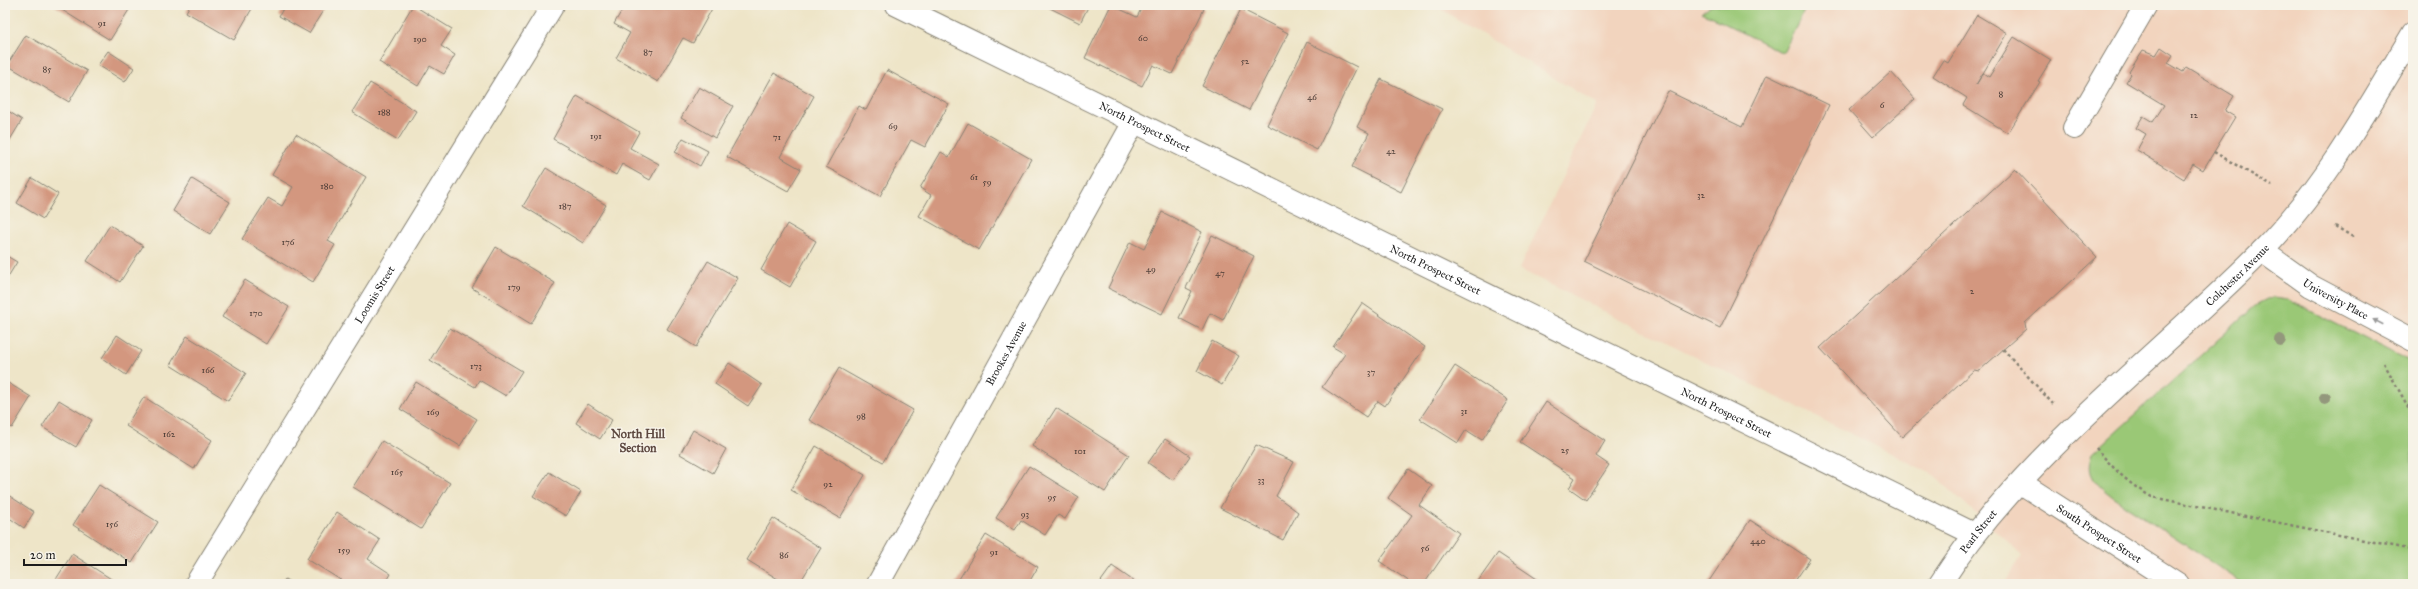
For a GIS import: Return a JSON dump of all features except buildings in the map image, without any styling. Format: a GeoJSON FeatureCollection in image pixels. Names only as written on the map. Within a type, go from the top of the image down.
{"type":"FeatureCollection","features":[{"type":"Feature","properties":{"kind":"street","name":"Loomis Street"},"geometry":{"type":"LineString","coordinates":[[196,584],[553,5]]}},
{"type":"Feature","properties":{"kind":"street","name":"North Prospect Street"},"geometry":{"type":"LineString","coordinates":[[897,5],[1974,534]]}},
{"type":"Feature","properties":{"kind":"street"},"geometry":{"type":"LineString","coordinates":[[2074,128],[2146,5]]}},
{"type":"Feature","properties":{"kind":"street","name":"Colchester Avenue"},"geometry":{"type":"LineString","coordinates":[[2021,482],[2075,427],[2262,251],[2302,204],[2347,142],[2413,33]]}},
{"type":"Feature","properties":{"kind":"street","name":"Brookes Avenue"},"geometry":{"type":"LineString","coordinates":[[878,584],[1134,122]]}},
{"type":"Feature","properties":{"kind":"street","name":"University Place"},"geometry":{"type":"LineString","coordinates":[[2262,251],[2311,286],[2413,340]]}},
{"type":"Feature","properties":{"kind":"street","name":"Pearl Street"},"geometry":{"type":"LineString","coordinates":[[1940,584],[1974,534],[2021,482]]}},
{"type":"Feature","properties":{"kind":"street","name":"South Prospect Street"},"geometry":{"type":"LineString","coordinates":[[2021,482],[2178,584]]}},
{"type":"Feature","properties":{"kind":"path"},"geometry":{"type":"LineString","coordinates":[[2214,152],[2272,186]]}},
{"type":"Feature","properties":{"kind":"path"},"geometry":{"type":"LineString","coordinates":[[2335,226],[2353,237]]}},
{"type":"Feature","properties":{"kind":"path"},"geometry":{"type":"LineString","coordinates":[[2003,349],[2052,404]]}},
{"type":"Feature","properties":{"kind":"path"},"geometry":{"type":"LineString","coordinates":[[2384,363],[2413,416]]}},
{"type":"Feature","properties":{"kind":"path"},"geometry":{"type":"LineString","coordinates":[[2096,448],[2121,477],[2134,487],[2152,497],[2413,550]]}},
{"type":"Feature","properties":{"kind":"shaded area"},"geometry":{"type":"Polygon","coordinates":[[[1434,5],[2413,5],[2413,584],[2004,584],[2022,556],[1934,475],[1519,269],[1597,104],[1434,5]]]}},
{"type":"Feature","properties":{"kind":"green space"},"geometry":{"type":"Polygon","coordinates":[[[1711,5],[1807,5],[1783,53],[1702,12],[1711,5]]]}},
{"type":"Feature","properties":{"kind":"green space"},"geometry":{"type":"Polygon","coordinates":[[[2273,297],[2287,299],[2413,363],[2413,584],[2244,584],[2113,497],[2093,478],[2090,467],[2093,453],[2255,306],[2273,297]]]}},
{"type":"Feature","properties":{"kind":"district","name":"North Hill Section"},"geometry":{"type":"Point","coordinates":[638,441]}}]}
